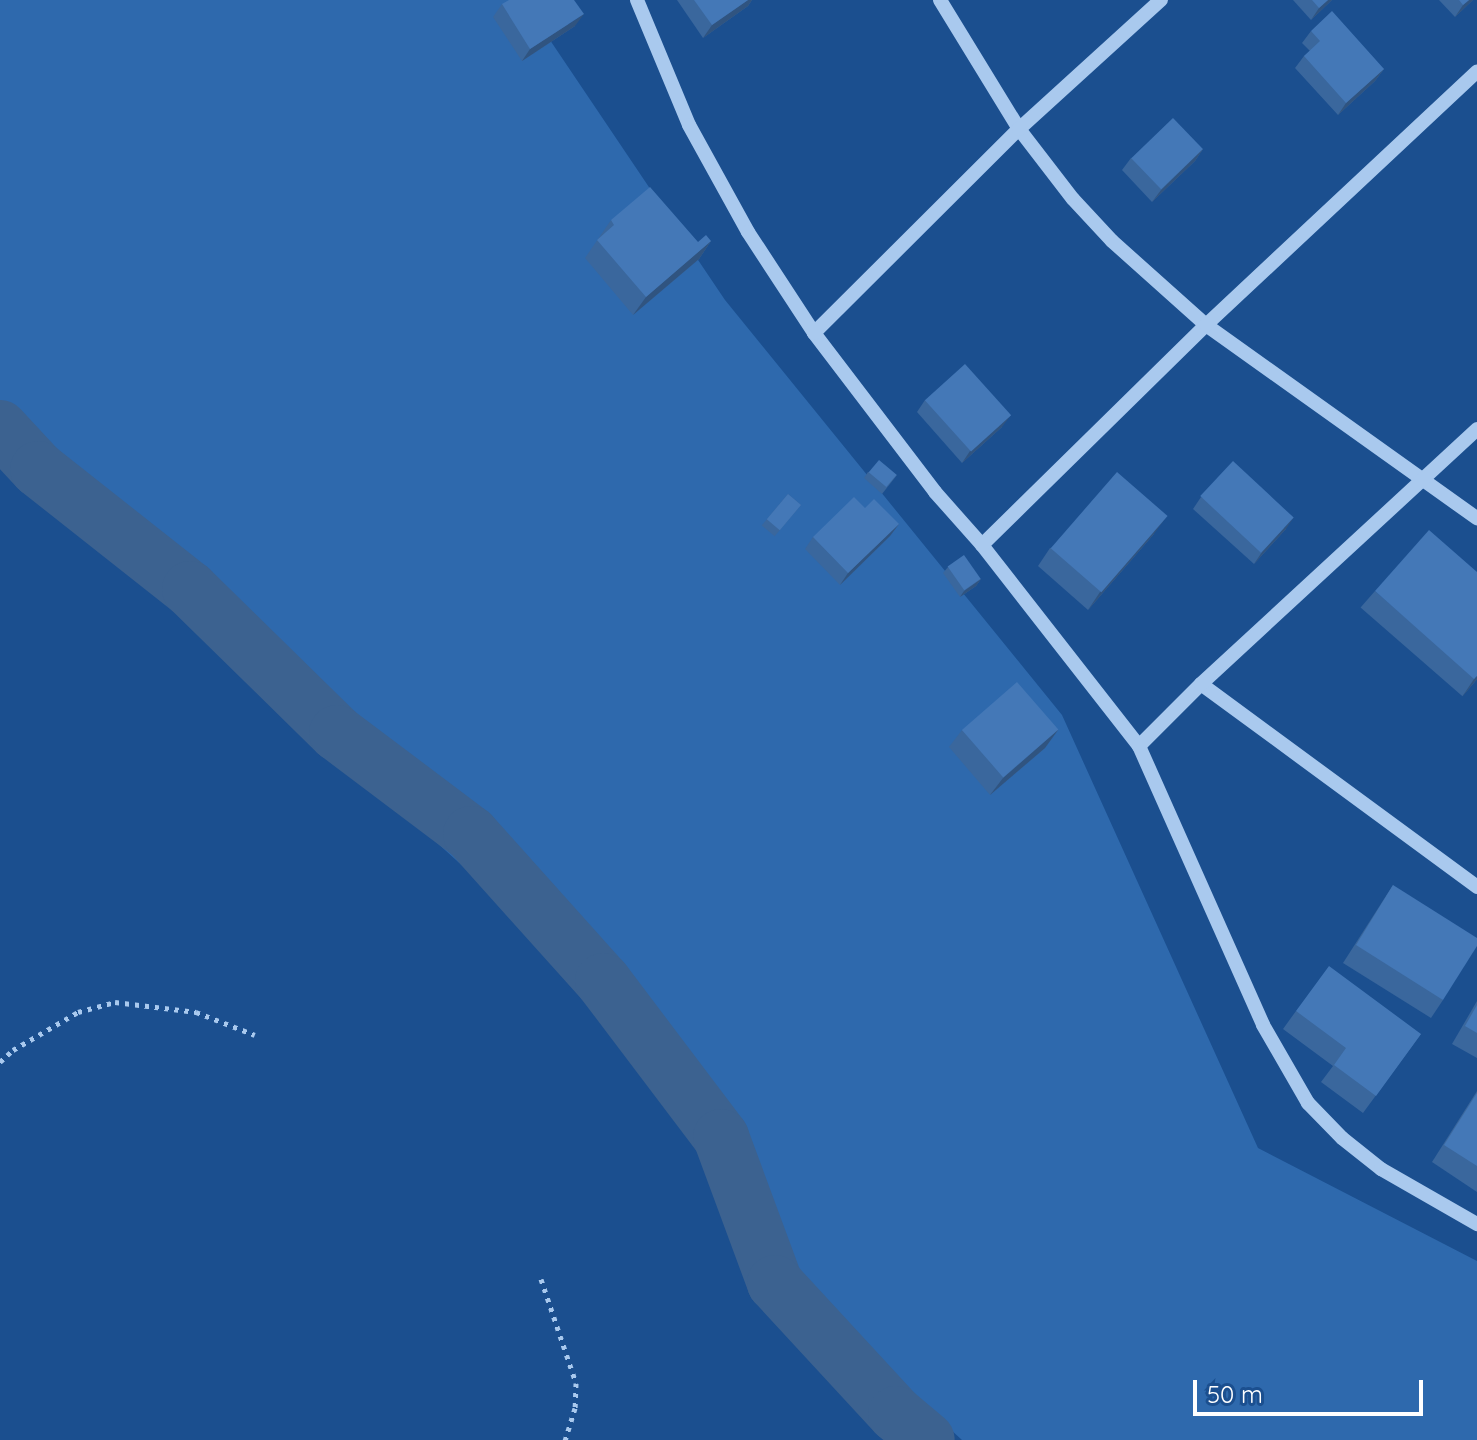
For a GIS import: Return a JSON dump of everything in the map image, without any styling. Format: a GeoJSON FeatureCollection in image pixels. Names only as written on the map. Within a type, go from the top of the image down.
{"type":"FeatureCollection","features":[{"type":"Feature","properties":{"kind":"street"},"geometry":{"type":"LineString","coordinates":[[637,0],[689,125],[748,232],[814,333],[935,492],[982,545],[1139,746],[1263,1025],[1308,1103],[1342,1138],[1381,1169],[1477,1224]]}},
{"type":"Feature","properties":{"kind":"street"},"geometry":{"type":"LineString","coordinates":[[940,0],[1019,129],[1073,199],[1112,241],[1206,325],[1477,518]]}},
{"type":"Feature","properties":{"kind":"street"},"geometry":{"type":"LineString","coordinates":[[814,333],[1019,129],[1161,0]]}},
{"type":"Feature","properties":{"kind":"street"},"geometry":{"type":"LineString","coordinates":[[982,545],[1206,325],[1477,71]]}},
{"type":"Feature","properties":{"kind":"street"},"geometry":{"type":"LineString","coordinates":[[1139,746],[1201,684],[1477,429]]}},
{"type":"Feature","properties":{"kind":"street"},"geometry":{"type":"LineString","coordinates":[[1201,684],[1477,887]]}},
{"type":"Feature","properties":{"kind":"path"},"geometry":{"type":"LineString","coordinates":[[0,1062],[13,1050],[78,1012],[115,1002],[196,1012],[255,1035]]}},
{"type":"Feature","properties":{"kind":"path"},"geometry":{"type":"LineString","coordinates":[[541,1279],[576,1383],[575,1408],[565,1440]]}},
{"type":"Feature","properties":{"kind":"shaded area"},"geometry":{"type":"Polygon","coordinates":[[[0,0],[523,0],[725,300],[1062,715],[1258,1148],[1477,1261],[1477,1440],[962,1440],[804,1295],[543,939],[0,446],[0,0]]]}},
{"type":"Feature","properties":{"kind":"building"},"geometry":{"type":"Polygon","coordinates":[[[509,0],[574,0],[584,14],[530,49],[502,4],[509,0]]]}},
{"type":"Feature","properties":{"kind":"building"},"geometry":{"type":"Polygon","coordinates":[[[694,0],[748,0],[712,25],[694,0]]]}},
{"type":"Feature","properties":{"kind":"building"},"geometry":{"type":"Polygon","coordinates":[[[1312,0],[1328,0],[1319,8],[1312,0]]]}},
{"type":"Feature","properties":{"kind":"building"},"geometry":{"type":"Polygon","coordinates":[[[1332,11],[1384,69],[1346,103],[1304,56],[1320,41],[1311,31],[1332,11]]]}},
{"type":"Feature","properties":{"kind":"building"},"geometry":{"type":"Polygon","coordinates":[[[1173,118],[1203,149],[1161,189],[1131,158],[1173,118]]]}},
{"type":"Feature","properties":{"kind":"building"},"geometry":{"type":"Polygon","coordinates":[[[650,187],[698,242],[706,235],[711,241],[646,297],[597,240],[614,225],[611,220],[650,187]]]}},
{"type":"Feature","properties":{"kind":"building"},"geometry":{"type":"Polygon","coordinates":[[[965,364],[1011,415],[971,451],[925,400],[965,364]]]}},
{"type":"Feature","properties":{"kind":"building"},"geometry":{"type":"Polygon","coordinates":[[[879,460],[897,475],[886,487],[869,472],[879,460]]]}},
{"type":"Feature","properties":{"kind":"building"},"geometry":{"type":"Polygon","coordinates":[[[1233,461],[1294,518],[1261,553],[1200,496],[1233,461]]]}},
{"type":"Feature","properties":{"kind":"building"},"geometry":{"type":"Polygon","coordinates":[[[1117,472],[1168,516],[1101,592],[1051,548],[1117,472]]]}},
{"type":"Feature","properties":{"kind":"building"},"geometry":{"type":"Polygon","coordinates":[[[788,494],[801,505],[780,530],[767,519],[788,494]]]}},
{"type":"Feature","properties":{"kind":"building"},"geometry":{"type":"Polygon","coordinates":[[[854,497],[865,508],[874,499],[899,524],[848,573],[813,537],[854,497]]]}},
{"type":"Feature","properties":{"kind":"building"},"geometry":{"type":"Polygon","coordinates":[[[1429,530],[1477,572],[1477,676],[1474,679],[1375,591],[1429,530]]]}},
{"type":"Feature","properties":{"kind":"building"},"geometry":{"type":"Polygon","coordinates":[[[964,555],[981,579],[964,590],[948,566],[964,555]]]}},
{"type":"Feature","properties":{"kind":"building"},"geometry":{"type":"Polygon","coordinates":[[[1017,682],[1058,730],[1003,777],[962,730],[1017,682]]]}},
{"type":"Feature","properties":{"kind":"building"},"geometry":{"type":"Polygon","coordinates":[[[1393,885],[1477,938],[1477,946],[1443,1000],[1356,945],[1393,885]]]}},
{"type":"Feature","properties":{"kind":"building"},"geometry":{"type":"Polygon","coordinates":[[[1329,966],[1421,1034],[1376,1096],[1334,1065],[1346,1048],[1296,1011],[1329,966]]]}},
{"type":"Feature","properties":{"kind":"building"},"geometry":{"type":"Polygon","coordinates":[[[1477,1005],[1477,1033],[1465,1026],[1477,1005]]]}},
{"type":"Feature","properties":{"kind":"building"},"geometry":{"type":"Polygon","coordinates":[[[1477,1093],[1477,1166],[1444,1145],[1477,1093]]]}},
{"type":"Feature","properties":{"kind":"waterway"},"geometry":{"type":"LineString","coordinates":[[0,428],[38,469],[190,589],[337,733],[471,834],[603,981],[721,1137],[775,1283],[896,1414],[927,1440]]}}]}
